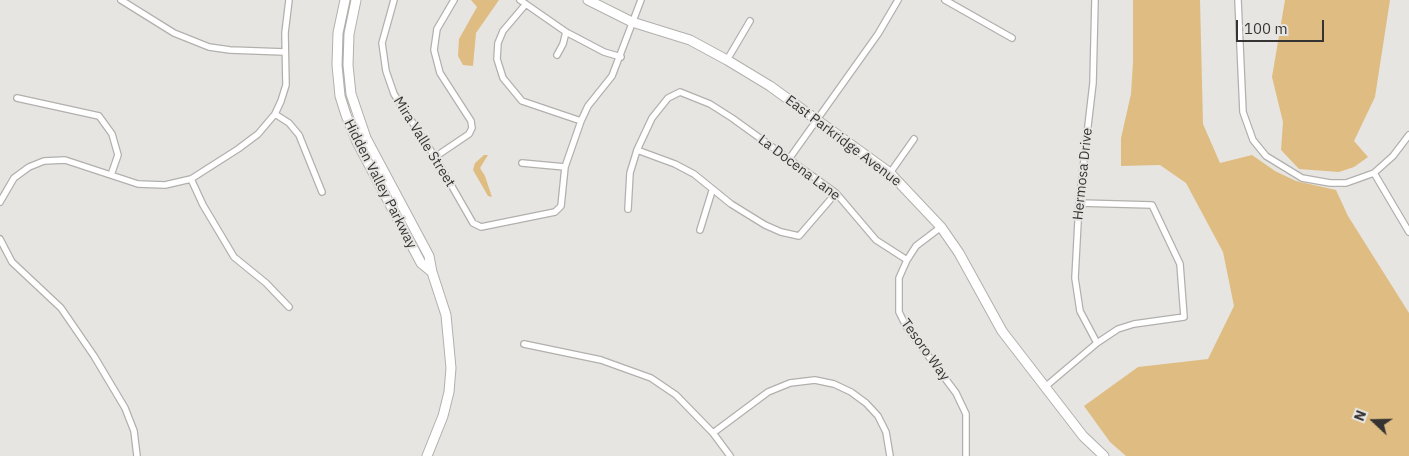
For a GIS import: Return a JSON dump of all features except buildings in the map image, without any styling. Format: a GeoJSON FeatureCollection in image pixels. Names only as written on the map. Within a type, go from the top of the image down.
{"type":"FeatureCollection","features":[{"type":"Feature","properties":{"kind":"main road","name":"Hidden Valley Parkway"},"geometry":{"type":"LineString","coordinates":[[345,0],[338,33],[337,65],[340,96],[346,116],[357,142],[421,264],[432,272]]}},
{"type":"Feature","properties":{"kind":"main road","name":"Hidden Valley Parkway"},"geometry":{"type":"LineString","coordinates":[[356,0],[349,34],[348,65],[351,94],[366,138],[429,256],[432,272],[446,315],[451,368],[443,416],[427,456]]}},
{"type":"Feature","properties":{"kind":"main road","name":"East Parkridge Avenue"},"geometry":{"type":"LineString","coordinates":[[588,0],[632,22],[690,40],[728,60],[770,86],[890,173],[941,227],[959,254],[1002,331],[1083,436],[1104,456]]}},
{"type":"Feature","properties":{"kind":"street"},"geometry":{"type":"LineString","coordinates":[[121,0],[174,33],[208,46],[230,50],[285,52]]}},
{"type":"Feature","properties":{"kind":"street"},"geometry":{"type":"LineString","coordinates":[[0,202],[14,178],[29,167],[44,161],[65,160],[138,184],[165,185],[191,179],[258,134],[275,114],[286,85],[285,52],[289,0]]}},
{"type":"Feature","properties":{"kind":"street","name":"Mira Valle Street"},"geometry":{"type":"LineString","coordinates":[[394,0],[382,43],[386,71],[394,94],[435,157],[473,223],[481,227],[555,212],[561,206],[565,167]]}},
{"type":"Feature","properties":{"kind":"street"},"geometry":{"type":"LineString","coordinates":[[435,157],[469,134],[471,121],[440,73],[434,50],[437,29],[454,0]]}},
{"type":"Feature","properties":{"kind":"street"},"geometry":{"type":"LineString","coordinates":[[520,0],[566,32],[604,52],[620,57]]}},
{"type":"Feature","properties":{"kind":"street"},"geometry":{"type":"LineString","coordinates":[[522,163],[565,167],[588,106],[612,76],[641,0]]}},
{"type":"Feature","properties":{"kind":"street"},"geometry":{"type":"LineString","coordinates":[[789,159],[878,34],[898,0]]}},
{"type":"Feature","properties":{"kind":"street"},"geometry":{"type":"LineString","coordinates":[[945,0],[1012,38]]}},
{"type":"Feature","properties":{"kind":"street","name":"Hermosa Drive"},"geometry":{"type":"LineString","coordinates":[[1095,0],[1094,83],[1079,203],[1075,278],[1080,311],[1097,343]]}},
{"type":"Feature","properties":{"kind":"street"},"geometry":{"type":"LineString","coordinates":[[1238,0],[1243,112],[1254,140],[1266,156],[1302,178],[1330,183],[1346,183],[1374,173],[1394,156],[1409,135]]}},
{"type":"Feature","properties":{"kind":"street"},"geometry":{"type":"LineString","coordinates":[[526,5],[503,32],[498,43],[496,59],[503,78],[522,101],[581,121]]}},
{"type":"Feature","properties":{"kind":"street"},"geometry":{"type":"LineString","coordinates":[[728,60],[750,21]]}},
{"type":"Feature","properties":{"kind":"street"},"geometry":{"type":"LineString","coordinates":[[557,55],[564,44],[566,32]]}},
{"type":"Feature","properties":{"kind":"street","name":"La Docena Lane"},"geometry":{"type":"LineString","coordinates":[[637,150],[652,118],[668,98],[680,92],[710,104],[836,193],[876,240],[907,260]]}},
{"type":"Feature","properties":{"kind":"street"},"geometry":{"type":"LineString","coordinates":[[17,98],[99,116],[112,134],[118,155],[111,175]]}},
{"type":"Feature","properties":{"kind":"street"},"geometry":{"type":"LineString","coordinates":[[275,114],[300,135],[322,192]]}},
{"type":"Feature","properties":{"kind":"street"},"geometry":{"type":"LineString","coordinates":[[890,173],[914,139]]}},
{"type":"Feature","properties":{"kind":"street"},"geometry":{"type":"LineString","coordinates":[[628,209],[630,173],[637,150],[675,164],[694,174],[712,191],[765,225],[781,232],[799,236],[836,193]]}},
{"type":"Feature","properties":{"kind":"street"},"geometry":{"type":"LineString","coordinates":[[1374,173],[1409,232]]}},
{"type":"Feature","properties":{"kind":"street"},"geometry":{"type":"LineString","coordinates":[[191,179],[203,205],[234,257],[266,283],[289,306]]}},
{"type":"Feature","properties":{"kind":"street"},"geometry":{"type":"LineString","coordinates":[[700,230],[712,191]]}},
{"type":"Feature","properties":{"kind":"street"},"geometry":{"type":"LineString","coordinates":[[1044,387],[1097,343],[1118,329],[1134,324],[1184,317],[1180,264],[1152,205],[1079,203]]}},
{"type":"Feature","properties":{"kind":"street","name":"Tesoro Way"},"geometry":{"type":"LineString","coordinates":[[941,227],[916,246],[907,260],[899,278],[897,293],[899,312],[906,326],[956,393],[966,414],[966,456]]}},
{"type":"Feature","properties":{"kind":"street"},"geometry":{"type":"LineString","coordinates":[[0,239],[12,262],[61,308],[94,356],[125,408],[134,432],[137,456]]}},
{"type":"Feature","properties":{"kind":"street"},"geometry":{"type":"LineString","coordinates":[[524,344],[601,360],[651,378],[676,395],[713,433],[730,456]]}},
{"type":"Feature","properties":{"kind":"street"},"geometry":{"type":"LineString","coordinates":[[713,433],[768,392],[790,383],[814,380],[834,384],[851,392],[866,403],[878,416],[886,432],[890,456]]}},
{"type":"Feature","properties":{"kind":"shaded area"},"geometry":{"type":"Polygon","coordinates":[[[471,0],[499,0],[476,33],[473,66],[463,65],[458,56],[459,39],[477,7],[471,0]]]}},
{"type":"Feature","properties":{"kind":"shaded area"},"geometry":{"type":"Polygon","coordinates":[[[1133,0],[1200,0],[1203,124],[1220,163],[1252,155],[1275,171],[1296,181],[1336,190],[1348,216],[1409,313],[1409,456],[1126,456],[1110,442],[1084,406],[1138,367],[1208,359],[1234,306],[1223,252],[1186,183],[1160,165],[1121,166],[1121,138],[1131,94],[1133,0]]]}},
{"type":"Feature","properties":{"kind":"shaded area"},"geometry":{"type":"Polygon","coordinates":[[[1285,0],[1390,0],[1375,97],[1354,141],[1368,157],[1354,167],[1339,172],[1299,169],[1281,150],[1283,122],[1272,77],[1285,0]]]}},
{"type":"Feature","properties":{"kind":"shaded area"},"geometry":{"type":"Polygon","coordinates":[[[484,155],[488,155],[480,168],[485,176],[492,197],[488,196],[473,170],[475,163],[484,155]]]}}]}
